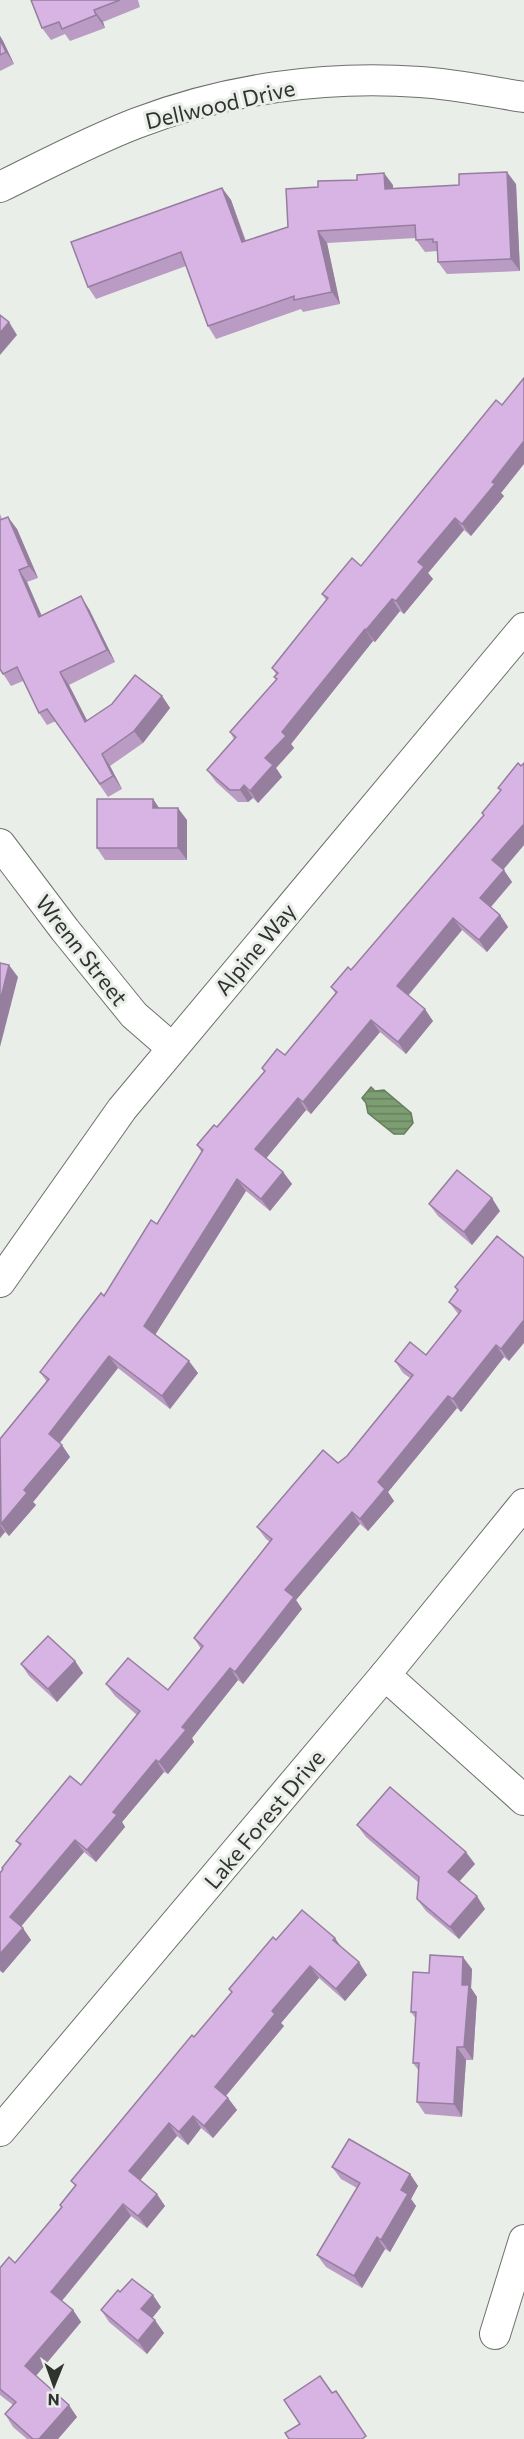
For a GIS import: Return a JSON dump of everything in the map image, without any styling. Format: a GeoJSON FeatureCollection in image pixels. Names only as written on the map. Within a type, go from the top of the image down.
{"type":"FeatureCollection","features":[{"type":"Feature","properties":{"kind":"street","name":"Dellwood Drive"},"geometry":{"type":"LineString","coordinates":[[0,187],[69,152],[136,123],[183,107],[250,92],[310,83],[367,81],[421,82],[524,97]]}},
{"type":"Feature","properties":{"kind":"street","name":"Alpine Way"},"geometry":{"type":"LineString","coordinates":[[0,1282],[122,1109],[524,628]]}},
{"type":"Feature","properties":{"kind":"street","name":"Wrenn Street"},"geometry":{"type":"LineString","coordinates":[[0,843],[65,930],[134,1015],[172,1048]]}},
{"type":"Feature","properties":{"kind":"street","name":"Lake Forest Drive"},"geometry":{"type":"LineString","coordinates":[[0,2131],[385,1675],[524,1504]]}},
{"type":"Feature","properties":{"kind":"street"},"geometry":{"type":"LineString","coordinates":[[385,1675],[524,1800]]}},
{"type":"Feature","properties":{"kind":"street"},"geometry":{"type":"LineString","coordinates":[[495,2334],[524,2240]]}},
{"type":"Feature","properties":{"kind":"shaded area"},"geometry":{"type":"Polygon","coordinates":[[[371,1087],[375,1091],[384,1090],[411,1113],[413,1123],[404,1134],[394,1134],[368,1113],[366,1103],[362,1098],[371,1087]]]}},
{"type":"Feature","properties":{"kind":"building"},"geometry":{"type":"Polygon","coordinates":[[[31,0],[120,0],[94,10],[96,15],[62,29],[59,22],[42,28],[31,0]]]}},
{"type":"Feature","properties":{"kind":"building"},"geometry":{"type":"Polygon","coordinates":[[[0,40],[6,52],[0,55],[0,40]]]}},
{"type":"Feature","properties":{"kind":"building"},"geometry":{"type":"Polygon","coordinates":[[[507,172],[511,259],[438,262],[437,242],[433,242],[433,239],[416,240],[415,225],[318,231],[332,292],[294,300],[294,296],[208,326],[181,252],[88,287],[71,242],[222,188],[242,242],[288,227],[286,189],[318,187],[318,181],[357,180],[357,175],[384,173],[385,189],[459,185],[459,174],[507,172]]]}},
{"type":"Feature","properties":{"kind":"building"},"geometry":{"type":"Polygon","coordinates":[[[0,315],[9,322],[0,333],[0,315]]]}},
{"type":"Feature","properties":{"kind":"building"},"geometry":{"type":"Polygon","coordinates":[[[524,378],[524,441],[492,482],[495,484],[462,524],[455,518],[418,562],[424,567],[396,601],[392,599],[365,629],[282,732],[286,736],[265,758],[273,765],[250,791],[244,785],[240,790],[230,790],[207,770],[236,737],[230,732],[277,679],[274,677],[278,673],[272,668],[328,598],[322,594],[352,558],[361,566],[496,400],[502,405],[524,378]]]}},
{"type":"Feature","properties":{"kind":"building"},"geometry":{"type":"Polygon","coordinates":[[[8,517],[29,566],[19,570],[39,617],[81,596],[107,650],[60,672],[85,722],[112,704],[135,675],[162,696],[134,731],[102,754],[113,776],[100,784],[47,709],[39,713],[17,667],[3,674],[0,669],[0,520],[8,517]]]}},
{"type":"Feature","properties":{"kind":"building"},"geometry":{"type":"Polygon","coordinates":[[[518,763],[521,766],[524,763],[524,824],[492,860],[504,870],[480,898],[500,915],[479,940],[453,918],[397,986],[425,1009],[398,1042],[371,1020],[303,1102],[298,1098],[255,1149],[283,1172],[261,1199],[237,1179],[144,1326],[189,1361],[162,1396],[109,1356],[49,1434],[62,1445],[24,1490],[27,1493],[1,1524],[0,1439],[49,1379],[40,1372],[101,1293],[104,1296],[151,1220],[157,1224],[203,1150],[197,1145],[214,1125],[217,1127],[265,1071],[262,1068],[277,1049],[285,1055],[337,992],[331,987],[348,967],[351,970],[484,815],[482,813],[501,790],[498,788],[518,763]]]}},
{"type":"Feature","properties":{"kind":"building"},"geometry":{"type":"Polygon","coordinates":[[[97,799],[153,799],[153,808],[178,808],[178,848],[97,848],[97,799]]]}},
{"type":"Feature","properties":{"kind":"building"},"geometry":{"type":"Polygon","coordinates":[[[0,963],[9,965],[0,1001],[0,963]]]}},
{"type":"Feature","properties":{"kind":"building"},"geometry":{"type":"Polygon","coordinates":[[[457,1170],[492,1198],[464,1232],[429,1204],[457,1170]]]}},
{"type":"Feature","properties":{"kind":"building"},"geometry":{"type":"Polygon","coordinates":[[[497,1236],[524,1258],[524,1320],[501,1349],[496,1345],[453,1399],[448,1396],[378,1482],[385,1489],[360,1519],[352,1512],[285,1590],[294,1597],[235,1672],[230,1668],[182,1727],[186,1730],[159,1762],[156,1760],[113,1812],[117,1815],[87,1850],[75,1840],[10,1917],[23,1928],[0,1954],[0,1873],[21,1844],[16,1841],[70,1776],[81,1785],[140,1711],[106,1684],[128,1658],[168,1690],[203,1646],[194,1638],[272,1539],[257,1527],[323,1450],[338,1463],[347,1456],[413,1375],[395,1361],[410,1342],[426,1355],[461,1311],[449,1302],[458,1290],[455,1287],[497,1236]]]}},
{"type":"Feature","properties":{"kind":"building"},"geometry":{"type":"Polygon","coordinates":[[[48,1636],[75,1661],[48,1689],[21,1664],[48,1636]]]}},
{"type":"Feature","properties":{"kind":"building"},"geometry":{"type":"Polygon","coordinates":[[[390,1787],[466,1852],[448,1872],[477,1896],[450,1927],[417,1899],[419,1877],[357,1825],[390,1787]]]}},
{"type":"Feature","properties":{"kind":"building"},"geometry":{"type":"Polygon","coordinates":[[[302,1910],[359,1962],[336,1989],[310,1966],[272,2011],[275,2014],[215,2087],[228,2098],[204,2126],[193,2116],[179,2132],[169,2123],[129,2171],[157,2194],[138,2216],[123,2204],[51,2292],[73,2310],[25,2366],[69,2405],[39,2439],[33,2439],[5,2414],[16,2402],[0,2389],[0,2268],[9,2257],[15,2263],[62,2207],[60,2205],[76,2185],[71,2181],[192,2035],[194,2037],[232,1992],[229,1989],[273,1937],[276,1940],[302,1910]]]}},
{"type":"Feature","properties":{"kind":"building"},"geometry":{"type":"Polygon","coordinates":[[[430,1955],[463,1957],[462,1985],[469,1985],[464,2047],[457,2047],[454,2104],[417,2102],[419,2063],[413,2063],[416,2012],[411,2012],[413,1972],[429,1973],[430,1955]]]}},
{"type":"Feature","properties":{"kind":"building"},"geometry":{"type":"Polygon","coordinates":[[[349,2139],[410,2174],[401,2190],[408,2194],[381,2240],[377,2237],[354,2276],[317,2255],[360,2183],[332,2167],[349,2139]]]}},
{"type":"Feature","properties":{"kind":"building"},"geometry":{"type":"Polygon","coordinates":[[[132,2279],[153,2295],[141,2309],[155,2320],[138,2341],[101,2310],[118,2290],[120,2292],[132,2279]]]}},
{"type":"Feature","properties":{"kind":"building"},"geometry":{"type":"Polygon","coordinates":[[[320,2376],[332,2393],[336,2391],[366,2436],[362,2439],[289,2439],[285,2433],[300,2424],[284,2400],[320,2376]]]}}]}
